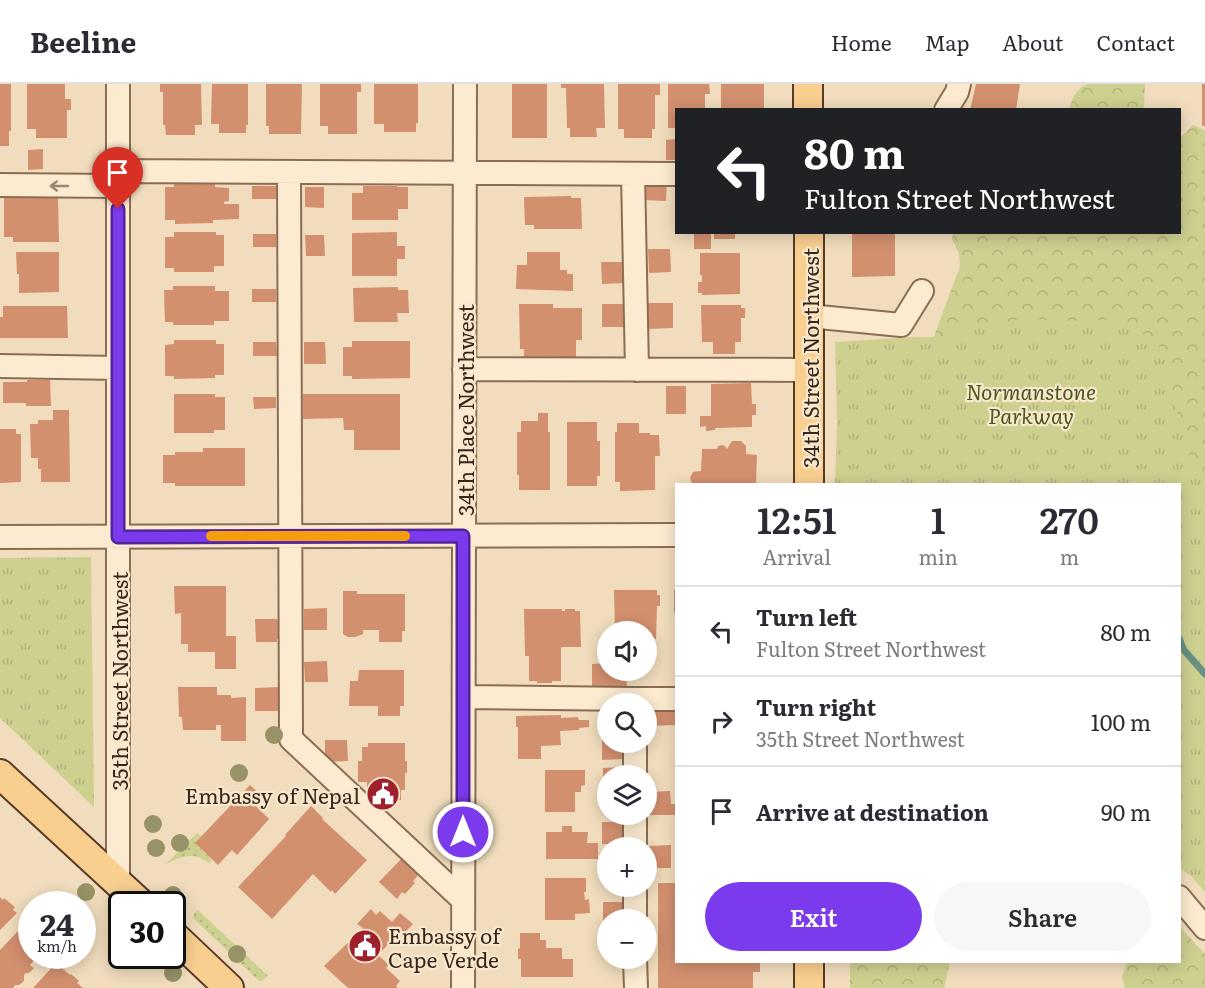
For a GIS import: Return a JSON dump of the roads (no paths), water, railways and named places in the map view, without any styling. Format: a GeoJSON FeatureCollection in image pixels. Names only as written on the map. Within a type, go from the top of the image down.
{"type":"FeatureCollection","features":[{"type":"Feature","properties":{"kind":"main road"},"geometry":{"type":"LineString","coordinates":[[808,84],[808,108]]}},
{"type":"Feature","properties":{"kind":"main road","name":"34th Street Northwest"},"geometry":{"type":"LineString","coordinates":[[809,234],[809,483]]}},
{"type":"Feature","properties":{"kind":"main road"},"geometry":{"type":"LineString","coordinates":[[0,774],[127,891]]}},
{"type":"Feature","properties":{"kind":"main road"},"geometry":{"type":"LineString","coordinates":[[186,947],[230,988]]}},
{"type":"Feature","properties":{"kind":"main road"},"geometry":{"type":"LineString","coordinates":[[809,963],[809,988]]}},
{"type":"Feature","properties":{"kind":"street","name":"35th Street Northwest"},"geometry":{"type":"LineString","coordinates":[[118,84],[118,883]]}},
{"type":"Feature","properties":{"kind":"street","name":"34th Place Northwest"},"geometry":{"type":"LineString","coordinates":[[463,988],[465,84]]}},
{"type":"Feature","properties":{"kind":"street"},"geometry":{"type":"LineString","coordinates":[[947,108],[959,84]]}},
{"type":"Feature","properties":{"kind":"street"},"geometry":{"type":"LineString","coordinates":[[288,172],[291,739],[463,900]]}},
{"type":"Feature","properties":{"kind":"street"},"geometry":{"type":"LineString","coordinates":[[0,185],[288,172],[675,174]]}},
{"type":"Feature","properties":{"kind":"street"},"geometry":{"type":"LineString","coordinates":[[633,174],[637,370]]}},
{"type":"Feature","properties":{"kind":"street"},"geometry":{"type":"LineString","coordinates":[[809,316],[901,325],[922,291]]}},
{"type":"Feature","properties":{"kind":"street"},"geometry":{"type":"LineString","coordinates":[[0,366],[118,368]]}},
{"type":"Feature","properties":{"kind":"street"},"geometry":{"type":"LineString","coordinates":[[464,369],[809,370]]}},
{"type":"Feature","properties":{"kind":"street"},"geometry":{"type":"LineString","coordinates":[[0,537],[675,535]]}},
{"type":"Feature","properties":{"kind":"street"},"geometry":{"type":"LineString","coordinates":[[464,698],[597,700]]}},
{"type":"Feature","properties":{"kind":"street"},"geometry":{"type":"LineString","coordinates":[[657,700],[675,699]]}},
{"type":"Feature","properties":{"kind":"street"},"geometry":{"type":"LineString","coordinates":[[1181,899],[1205,928]]}},
{"type":"Feature","properties":{"kind":"street"},"geometry":{"type":"LineString","coordinates":[[635,969],[636,988]]}},
{"type":"Feature","properties":{"kind":"waterway"},"geometry":{"type":"LineString","coordinates":[[1181,644],[1183,649],[1205,674]]}},
{"type":"Feature","properties":{"kind":"place","name":"Embassy of Nepal"},"geometry":{"type":"Point","coordinates":[383,794]}},
{"type":"Feature","properties":{"kind":"place","name":"Embassy of Cape Verde"},"geometry":{"type":"Point","coordinates":[365,946]}},
{"type":"Feature","properties":{"kind":"park label","name":"Normanstone Parkway"},"geometry":{"type":"Point","coordinates":[1031,402]}}]}
